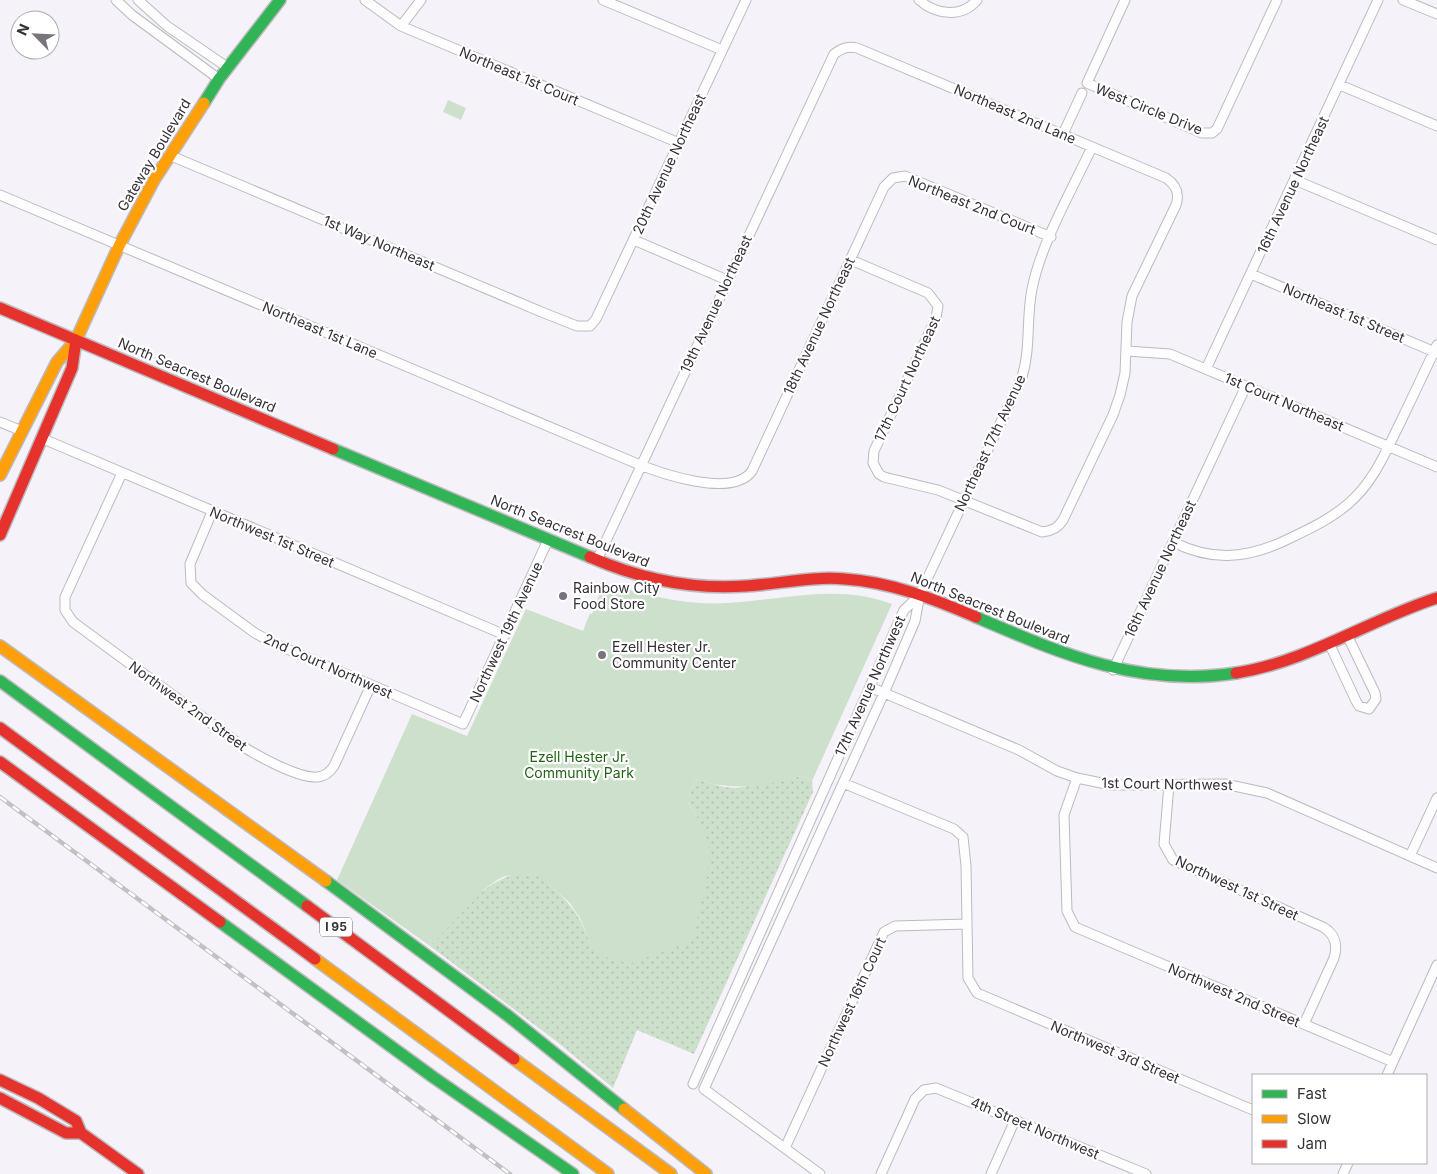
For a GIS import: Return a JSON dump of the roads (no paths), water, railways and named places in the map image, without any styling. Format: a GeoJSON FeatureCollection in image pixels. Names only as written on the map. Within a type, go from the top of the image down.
{"type":"FeatureCollection","features":[{"type":"Feature","properties":{"kind":"main road","name":"Gateway Boulevard"},"geometry":{"type":"LineString","coordinates":[[0,475],[57,362],[76,340],[119,246],[169,155],[218,79],[280,0]]}},
{"type":"Feature","properties":{"kind":"main road","name":"North Seacrest Boulevard"},"geometry":{"type":"LineString","coordinates":[[0,308],[548,540],[639,576],[686,585],[728,587],[808,578],[832,578],[879,583],[920,594],[1065,655],[1113,670],[1169,678],[1226,676],[1281,663],[1398,611],[1437,598]]}},
{"type":"Feature","properties":{"kind":"main road","name":"Gateway Boulevard"},"geometry":{"type":"LineString","coordinates":[[0,535],[72,368],[76,340]]}},
{"type":"Feature","properties":{"kind":"main road"},"geometry":{"type":"LineString","coordinates":[[0,646],[303,864],[507,1015],[706,1174]]}},
{"type":"Feature","properties":{"kind":"main road","name":"I 95"},"geometry":{"type":"LineString","coordinates":[[0,680],[671,1174]]}},
{"type":"Feature","properties":{"kind":"main road","name":"I 95"},"geometry":{"type":"LineString","coordinates":[[0,728],[608,1174]]}},
{"type":"Feature","properties":{"kind":"main road"},"geometry":{"type":"LineString","coordinates":[[0,762],[446,1086],[573,1174]]}},
{"type":"Feature","properties":{"kind":"main road"},"geometry":{"type":"LineString","coordinates":[[0,1080],[76,1121],[81,1133],[138,1174]]}},
{"type":"Feature","properties":{"kind":"main road"},"geometry":{"type":"LineString","coordinates":[[0,1098],[66,1133],[81,1133]]}},
{"type":"Feature","properties":{"kind":"street"},"geometry":{"type":"LineString","coordinates":[[116,0],[132,15],[218,79]]}},
{"type":"Feature","properties":{"kind":"street"},"geometry":{"type":"LineString","coordinates":[[138,0],[167,26],[227,67]]}},
{"type":"Feature","properties":{"kind":"street","name":"Northeast 1st Court"},"geometry":{"type":"LineString","coordinates":[[364,0],[401,26],[679,143]]}},
{"type":"Feature","properties":{"kind":"street"},"geometry":{"type":"LineString","coordinates":[[401,26],[421,0]]}},
{"type":"Feature","properties":{"kind":"street"},"geometry":{"type":"LineString","coordinates":[[603,0],[722,50]]}},
{"type":"Feature","properties":{"kind":"street","name":"20th Avenue Northeast"},"geometry":{"type":"LineString","coordinates":[[590,326],[596,319],[634,240],[746,0]]}},
{"type":"Feature","properties":{"kind":"street"},"geometry":{"type":"LineString","coordinates":[[919,0],[932,9],[952,13],[971,7],[977,0]]}},
{"type":"Feature","properties":{"kind":"street","name":"West Circle Drive"},"geometry":{"type":"LineString","coordinates":[[1125,0],[1087,83],[1202,133],[1212,133],[1217,128],[1277,0]]}},
{"type":"Feature","properties":{"kind":"street","name":"16th Avenue Northeast"},"geometry":{"type":"LineString","coordinates":[[1206,369],[1378,0]]}},
{"type":"Feature","properties":{"kind":"street"},"geometry":{"type":"LineString","coordinates":[[1403,0],[1437,14]]}},
{"type":"Feature","properties":{"kind":"street","name":"Northeast 2nd Lane"},"geometry":{"type":"LineString","coordinates":[[839,50],[857,48],[1166,178],[1176,186],[1178,199],[1132,296],[1127,322],[1127,351]]}},
{"type":"Feature","properties":{"kind":"street","name":"19th Avenue Northeast"},"geometry":{"type":"LineString","coordinates":[[596,560],[834,54],[839,50]]}},
{"type":"Feature","properties":{"kind":"street"},"geometry":{"type":"LineString","coordinates":[[1340,85],[1437,126]]}},
{"type":"Feature","properties":{"kind":"street"},"geometry":{"type":"LineString","coordinates":[[1063,134],[1082,93]]}},
{"type":"Feature","properties":{"kind":"street","name":"Northeast 17th Avenue"},"geometry":{"type":"LineString","coordinates":[[920,594],[1022,377],[1028,351],[1028,317],[1032,288],[1038,267],[1092,147]]}},
{"type":"Feature","properties":{"kind":"street","name":"1st Way Northeast"},"geometry":{"type":"LineString","coordinates":[[169,155],[544,313],[577,326],[590,326]]}},
{"type":"Feature","properties":{"kind":"street","name":"Northeast 2nd Court"},"geometry":{"type":"LineString","coordinates":[[893,178],[905,176],[1050,237]]}},
{"type":"Feature","properties":{"kind":"street","name":"18th Avenue Northeast"},"geometry":{"type":"LineString","coordinates":[[641,465],[673,477],[701,482],[737,482],[748,476],[884,188],[893,178]]}},
{"type":"Feature","properties":{"kind":"street"},"geometry":{"type":"LineString","coordinates":[[1295,180],[1437,240]]}},
{"type":"Feature","properties":{"kind":"street","name":"Northeast 1st Lane"},"geometry":{"type":"LineString","coordinates":[[0,195],[641,465]]}},
{"type":"Feature","properties":{"kind":"street"},"geometry":{"type":"LineString","coordinates":[[634,240],[727,280]]}},
{"type":"Feature","properties":{"kind":"street","name":"17th Court Northeast"},"geometry":{"type":"LineString","coordinates":[[851,260],[928,293],[938,306],[936,318],[874,451],[872,463],[879,474],[884,477],[938,490],[964,500]]}},
{"type":"Feature","properties":{"kind":"street","name":"Northeast 1st Street"},"geometry":{"type":"LineString","coordinates":[[1251,274],[1436,350]]}},
{"type":"Feature","properties":{"kind":"street"},"geometry":{"type":"LineString","coordinates":[[1173,542],[1200,554],[1221,557],[1250,554],[1264,550],[1316,526],[1349,503],[1376,473],[1436,350]]}},
{"type":"Feature","properties":{"kind":"street"},"geometry":{"type":"LineString","coordinates":[[964,500],[1042,532],[1055,530],[1063,520],[1113,415],[1120,395],[1127,351]]}},
{"type":"Feature","properties":{"kind":"street","name":"1st Court Northeast"},"geometry":{"type":"LineString","coordinates":[[1127,351],[1164,352],[1437,467]]}},
{"type":"Feature","properties":{"kind":"street","name":"16th Avenue Northeast"},"geometry":{"type":"LineString","coordinates":[[1113,670],[1246,386]]}},
{"type":"Feature","properties":{"kind":"street"},"geometry":{"type":"LineString","coordinates":[[0,422],[22,432]]}},
{"type":"Feature","properties":{"kind":"street","name":"Northwest 1st Street"},"geometry":{"type":"LineString","coordinates":[[41,438],[505,635]]}},
{"type":"Feature","properties":{"kind":"street","name":"Northwest 2nd Street"},"geometry":{"type":"LineString","coordinates":[[122,474],[65,598],[65,610],[74,622],[242,746],[303,775],[313,777],[325,775],[334,766],[371,685]]}},
{"type":"Feature","properties":{"kind":"street","name":"2nd Court Northwest"},"geometry":{"type":"LineString","coordinates":[[212,512],[190,564],[189,577],[196,588],[264,639],[463,724]]}},
{"type":"Feature","properties":{"kind":"street","name":"Northwest 19th Avenue"},"geometry":{"type":"LineString","coordinates":[[463,724],[548,540]]}},
{"type":"Feature","properties":{"kind":"street","name":"17th Avenue Northwest"},"geometry":{"type":"LineString","coordinates":[[693,1084],[904,610],[920,594]]}},
{"type":"Feature","properties":{"kind":"street","name":"17th Avenue Northwest"},"geometry":{"type":"LineString","coordinates":[[785,1148],[704,1089],[884,693],[915,621],[920,594]]}},
{"type":"Feature","properties":{"kind":"street"},"geometry":{"type":"LineString","coordinates":[[1329,643],[1356,701],[1364,708],[1369,709],[1376,699],[1375,694],[1347,635]]}},
{"type":"Feature","properties":{"kind":"street","name":"1st Court Northwest"},"geometry":{"type":"LineString","coordinates":[[870,687],[1018,750],[1058,771],[1077,778],[1111,785],[1225,784],[1267,793],[1437,868]]}},
{"type":"Feature","properties":{"kind":"street","name":"Northwest 2nd Street"},"geometry":{"type":"LineString","coordinates":[[1077,778],[1064,815],[1066,911],[1075,927],[1393,1062]]}},
{"type":"Feature","properties":{"kind":"street"},"geometry":{"type":"LineString","coordinates":[[843,783],[959,832],[965,843],[967,924]]}},
{"type":"Feature","properties":{"kind":"street","name":"Northwest 1st Street"},"geometry":{"type":"LineString","coordinates":[[1169,785],[1164,844],[1173,860],[1323,927],[1332,935],[1336,946],[1334,958],[1304,1024]]}},
{"type":"Feature","properties":{"kind":"street"},"geometry":{"type":"LineString","coordinates":[[1410,856],[1437,798]]}},
{"type":"Feature","properties":{"kind":"street","name":"Northwest 3rd Street"},"geometry":{"type":"LineString","coordinates":[[967,924],[968,978],[977,993],[1252,1110]]}},
{"type":"Feature","properties":{"kind":"street","name":"Northwest 16th Court"},"geometry":{"type":"LineString","coordinates":[[785,1148],[884,932],[894,926],[967,924]]}},
{"type":"Feature","properties":{"kind":"street"},"geometry":{"type":"LineString","coordinates":[[1387,1074],[1437,965]]}},
{"type":"Feature","properties":{"kind":"street","name":"4th Street Northwest"},"geometry":{"type":"LineString","coordinates":[[881,1174],[915,1099],[924,1090],[929,1088],[942,1089],[1146,1174]]}},
{"type":"Feature","properties":{"kind":"street"},"geometry":{"type":"LineString","coordinates":[[991,1174],[1015,1120]]}},
{"type":"Feature","properties":{"kind":"street"},"geometry":{"type":"LineString","coordinates":[[785,1148],[820,1174]]}},
{"type":"Feature","properties":{"kind":"railway"},"geometry":{"type":"LineString","coordinates":[[0,797],[510,1174]]}},
{"type":"Feature","properties":{"kind":"place","name":"Rainbow City Food Store"},"geometry":{"type":"Point","coordinates":[563,596]}},
{"type":"Feature","properties":{"kind":"place","name":"Ezell Hester Jr. Community Center"},"geometry":{"type":"Point","coordinates":[602,655]}},
{"type":"Feature","properties":{"kind":"park label","name":"Ezell Hester Jr. Community Park"},"geometry":{"type":"Point","coordinates":[579,766]}}]}
